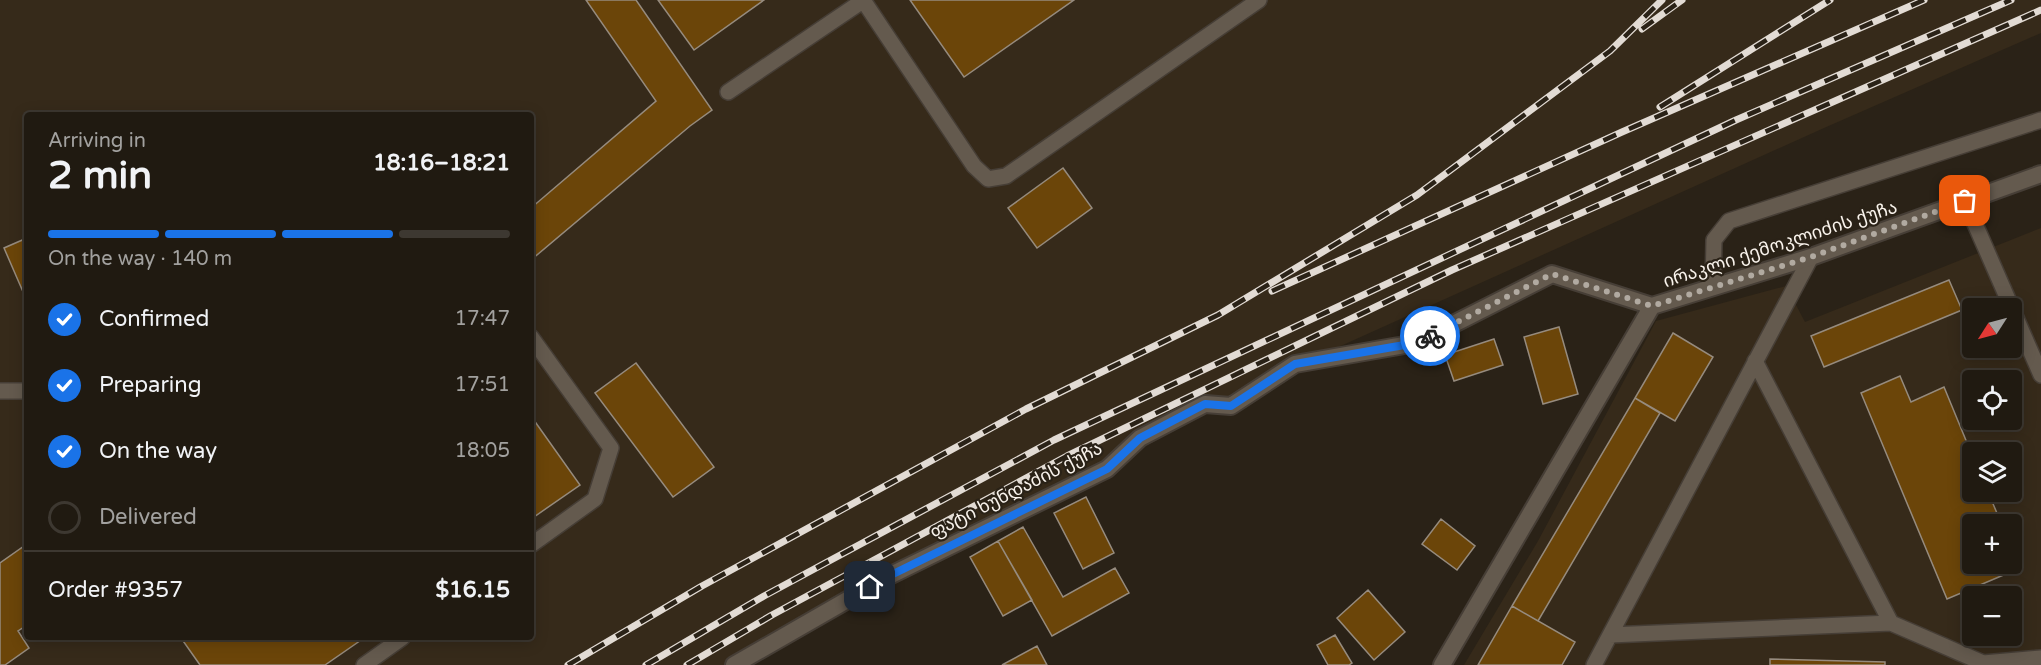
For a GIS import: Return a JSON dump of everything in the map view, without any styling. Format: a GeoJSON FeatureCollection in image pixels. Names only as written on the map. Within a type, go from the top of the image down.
{"type":"FeatureCollection","features":[{"type":"Feature","properties":{"kind":"street","name":"ირაკლი ქემოკლიძის ქუჩა"},"geometry":{"type":"LineString","coordinates":[[1442,665],[1652,306],[1811,257],[2041,174]]}},
{"type":"Feature","properties":{"kind":"street","name":"ფატი ხუნდაძის ქუჩა"},"geometry":{"type":"LineString","coordinates":[[734,665],[889,576],[1107,469],[1140,438],[1205,404],[1231,406],[1295,364],[1416,343],[1552,274],[1652,306]]}},
{"type":"Feature","properties":{"kind":"lane"},"geometry":{"type":"LineString","coordinates":[[728,92],[863,0],[974,166],[988,179],[1006,176],[1259,0]]}},
{"type":"Feature","properties":{"kind":"lane"},"geometry":{"type":"LineString","coordinates":[[1713,287],[1714,240],[1729,220],[2041,120]]}},
{"type":"Feature","properties":{"kind":"lane"},"geometry":{"type":"LineString","coordinates":[[1965,201],[2041,375]]}},
{"type":"Feature","properties":{"kind":"lane"},"geometry":{"type":"LineString","coordinates":[[1594,665],[1811,257]]}},
{"type":"Feature","properties":{"kind":"lane"},"geometry":{"type":"LineString","coordinates":[[534,341],[610,448],[595,499],[534,543]]}},
{"type":"Feature","properties":{"kind":"lane"},"geometry":{"type":"LineString","coordinates":[[1755,361],[1891,623]]}},
{"type":"Feature","properties":{"kind":"lane"},"geometry":{"type":"LineString","coordinates":[[0,391],[24,391]]}},
{"type":"Feature","properties":{"kind":"lane"},"geometry":{"type":"LineString","coordinates":[[1610,635],[1891,623],[1983,663],[2041,658]]}},
{"type":"Feature","properties":{"kind":"lane"},"geometry":{"type":"LineString","coordinates":[[364,665],[399,640]]}},
{"type":"Feature","properties":{"kind":"shaded area"},"geometry":{"type":"Polygon","coordinates":[[[0,0],[2041,0],[2041,33],[1824,128],[1294,367],[847,605],[740,665],[0,665],[0,0]]]}},
{"type":"Feature","properties":{"kind":"shaded area"},"geometry":{"type":"Polygon","coordinates":[[[2041,228],[2041,665],[1464,665],[1538,541],[1656,321],[1786,286],[1805,322],[2041,228]]]}},
{"type":"Feature","properties":{"kind":"building"},"geometry":{"type":"Polygon","coordinates":[[[586,0],[636,0],[712,110],[534,257],[534,205],[656,101],[586,0]]]}},
{"type":"Feature","properties":{"kind":"building"},"geometry":{"type":"Polygon","coordinates":[[[658,0],[764,0],[694,50],[658,0]]]}},
{"type":"Feature","properties":{"kind":"building"},"geometry":{"type":"Polygon","coordinates":[[[910,0],[1074,0],[964,77],[910,0]]]}},
{"type":"Feature","properties":{"kind":"building"},"geometry":{"type":"Polygon","coordinates":[[[1063,168],[1092,208],[1037,248],[1008,208],[1063,168]]]}},
{"type":"Feature","properties":{"kind":"building"},"geometry":{"type":"Polygon","coordinates":[[[24,239],[24,294],[4,248],[24,239]]]}},
{"type":"Feature","properties":{"kind":"building"},"geometry":{"type":"Polygon","coordinates":[[[1949,280],[1962,310],[1824,367],[1811,336],[1949,280]]]}},
{"type":"Feature","properties":{"kind":"building"},"geometry":{"type":"Polygon","coordinates":[[[1559,327],[1578,394],[1543,404],[1524,337],[1559,327]]]}},
{"type":"Feature","properties":{"kind":"building"},"geometry":{"type":"Polygon","coordinates":[[[1673,333],[1713,357],[1675,421],[1635,398],[1673,333]]]}},
{"type":"Feature","properties":{"kind":"building"},"geometry":{"type":"Polygon","coordinates":[[[1494,339],[1503,365],[1454,381],[1445,355],[1494,339]]]}},
{"type":"Feature","properties":{"kind":"building"},"geometry":{"type":"Polygon","coordinates":[[[636,363],[714,467],[673,497],[595,393],[636,363]]]}},
{"type":"Feature","properties":{"kind":"building"},"geometry":{"type":"Polygon","coordinates":[[[1900,376],[1911,402],[1944,387],[1967,442],[1962,442],[1962,502],[1992,502],[1997,514],[1962,514],[1962,574],[2006,574],[1978,586],[1962,586],[1962,593],[1947,599],[1861,393],[1900,376]]]}},
{"type":"Feature","properties":{"kind":"building"},"geometry":{"type":"Polygon","coordinates":[[[1635,398],[1660,413],[1538,621],[1512,606],[1635,398]]]}},
{"type":"Feature","properties":{"kind":"building"},"geometry":{"type":"Polygon","coordinates":[[[534,420],[580,485],[534,517],[534,420]]]}},
{"type":"Feature","properties":{"kind":"building"},"geometry":{"type":"Polygon","coordinates":[[[1086,497],[1114,553],[1083,569],[1054,513],[1086,497]]]}},
{"type":"Feature","properties":{"kind":"building"},"geometry":{"type":"Polygon","coordinates":[[[1441,519],[1475,546],[1457,570],[1422,544],[1441,519]]]}},
{"type":"Feature","properties":{"kind":"building"},"geometry":{"type":"Polygon","coordinates":[[[1023,527],[1063,597],[1115,568],[1129,593],[1052,636],[998,541],[1023,527]]]}},
{"type":"Feature","properties":{"kind":"building"},"geometry":{"type":"Polygon","coordinates":[[[998,541],[1032,600],[1003,616],[970,557],[998,541]]]}},
{"type":"Feature","properties":{"kind":"building"},"geometry":{"type":"Polygon","coordinates":[[[24,546],[24,627],[18,631],[29,648],[5,665],[0,665],[0,563],[24,546]]]}},
{"type":"Feature","properties":{"kind":"building"},"geometry":{"type":"Polygon","coordinates":[[[1368,590],[1405,632],[1374,660],[1337,618],[1368,590]]]}},
{"type":"Feature","properties":{"kind":"building"},"geometry":{"type":"Polygon","coordinates":[[[1512,606],[1575,642],[1562,665],[1478,665],[1512,606]]]}},
{"type":"Feature","properties":{"kind":"building"},"geometry":{"type":"Polygon","coordinates":[[[1335,635],[1352,663],[1349,665],[1328,665],[1317,645],[1335,635]]]}},
{"type":"Feature","properties":{"kind":"building"},"geometry":{"type":"Polygon","coordinates":[[[182,640],[361,640],[325,665],[200,665],[182,640]]]}},
{"type":"Feature","properties":{"kind":"building"},"geometry":{"type":"Polygon","coordinates":[[[1037,646],[1047,665],[1002,665],[1037,646]]]}},
{"type":"Feature","properties":{"kind":"building"},"geometry":{"type":"Polygon","coordinates":[[[1770,659],[1885,662],[1885,665],[1770,665],[1770,659]]]}},
{"type":"Feature","properties":{"kind":"railway"},"geometry":{"type":"LineString","coordinates":[[568,665],[702,586],[1026,409],[1218,315],[1417,195],[1610,51],[1662,0]]}},
{"type":"Feature","properties":{"kind":"railway"},"geometry":{"type":"LineString","coordinates":[[1642,29],[1682,0]]}},
{"type":"Feature","properties":{"kind":"railway"},"geometry":{"type":"LineString","coordinates":[[1660,107],[1830,0]]}},
{"type":"Feature","properties":{"kind":"railway"},"geometry":{"type":"LineString","coordinates":[[1272,291],[1622,132],[1924,0]]}},
{"type":"Feature","properties":{"kind":"railway"},"geometry":{"type":"LineString","coordinates":[[646,665],[764,596],[1054,440],[1736,120],[2011,0]]}},
{"type":"Feature","properties":{"kind":"railway"},"geometry":{"type":"LineString","coordinates":[[687,665],[772,615],[1067,456],[1452,270],[2041,10]]}},
{"type":"Feature","properties":{"kind":"way so far"},"geometry":{"type":"LineString","coordinates":[[1430,336],[1552,274],[1652,306],[1811,257],[1965,201]]}},
{"type":"Feature","properties":{"kind":"route"},"geometry":{"type":"LineString","coordinates":[[870,587],[1107,469],[1140,438],[1205,404],[1231,406],[1295,364],[1416,343],[1430,336]]}}]}
